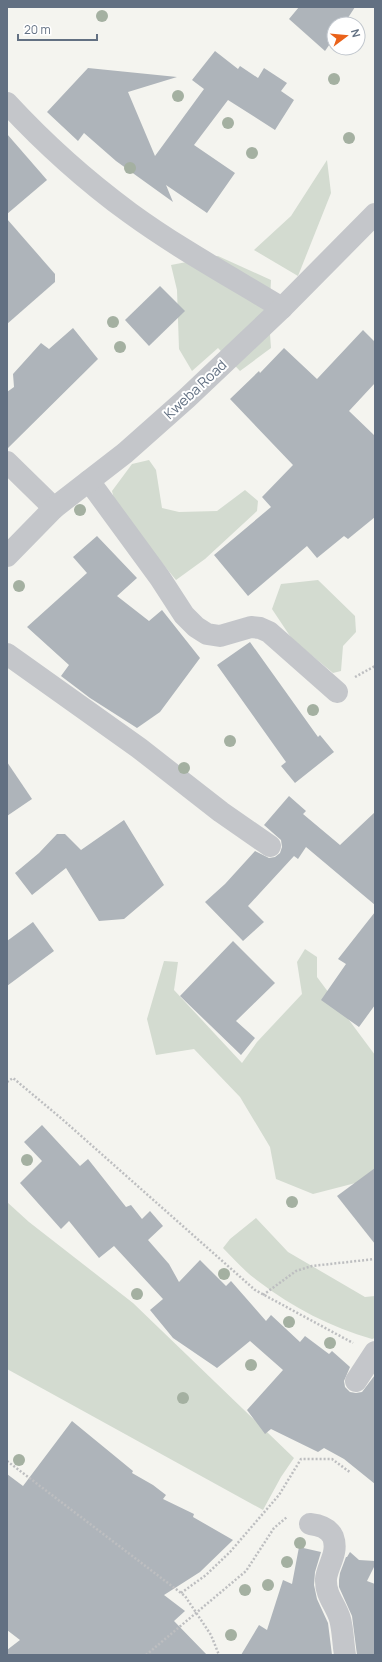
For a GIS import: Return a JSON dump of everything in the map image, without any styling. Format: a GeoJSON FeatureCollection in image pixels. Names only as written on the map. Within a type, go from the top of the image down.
{"type":"FeatureCollection","features":[{"type":"Feature","properties":{"kind":"street"},"geometry":{"type":"LineString","coordinates":[[7,103],[32,130],[77,171],[129,212],[201,259],[282,308]]}},
{"type":"Feature","properties":{"kind":"street","name":"Kweba Road"},"geometry":{"type":"LineString","coordinates":[[7,556],[54,508],[125,453],[188,398],[282,308],[375,214]]}},
{"type":"Feature","properties":{"kind":"street"},"geometry":{"type":"LineString","coordinates":[[7,462],[54,508]]}},
{"type":"Feature","properties":{"kind":"street"},"geometry":{"type":"LineString","coordinates":[[89,481],[160,578],[184,615],[196,627],[207,634],[220,636],[252,627],[260,628],[269,632],[337,692]]}},
{"type":"Feature","properties":{"kind":"street"},"geometry":{"type":"LineString","coordinates":[[7,654],[139,748],[221,812],[270,846]]}},
{"type":"Feature","properties":{"kind":"street"},"geometry":{"type":"LineString","coordinates":[[356,1381],[374,1352]]}},
{"type":"Feature","properties":{"kind":"street"},"geometry":{"type":"LineString","coordinates":[[310,1524],[321,1526],[333,1537],[334,1549],[332,1564],[326,1578],[327,1592],[340,1620],[345,1655]]}},
{"type":"Feature","properties":{"kind":"path"},"geometry":{"type":"LineString","coordinates":[[7,1082],[12,1078],[24,1087],[255,1290],[374,1352]]}},
{"type":"Feature","properties":{"kind":"path"},"geometry":{"type":"LineString","coordinates":[[263,1295],[296,1271],[312,1266],[375,1259]]}},
{"type":"Feature","properties":{"kind":"path"},"geometry":{"type":"LineString","coordinates":[[181,1593],[206,1575],[230,1552],[279,1495],[301,1459],[332,1459],[351,1473]]}},
{"type":"Feature","properties":{"kind":"path"},"geometry":{"type":"LineString","coordinates":[[7,1461],[185,1596],[211,1635],[219,1655]]}},
{"type":"Feature","properties":{"kind":"path"},"geometry":{"type":"LineString","coordinates":[[146,1655],[195,1612],[246,1571],[274,1528],[286,1517],[310,1524]]}},
{"type":"Feature","properties":{"kind":"shaded area"},"geometry":{"type":"Polygon","coordinates":[[[327,160],[331,193],[298,276],[254,250],[291,216],[327,160]]]}},
{"type":"Feature","properties":{"kind":"shaded area"},"geometry":{"type":"Polygon","coordinates":[[[218,256],[271,280],[269,320],[271,348],[240,371],[218,348],[192,371],[179,349],[177,290],[171,265],[218,256]]]}},
{"type":"Feature","properties":{"kind":"shaded area"},"geometry":{"type":"Polygon","coordinates":[[[149,460],[156,470],[162,508],[179,512],[217,511],[245,490],[258,501],[257,511],[205,559],[176,580],[116,507],[112,491],[132,464],[149,460]]]}},
{"type":"Feature","properties":{"kind":"shaded area"},"geometry":{"type":"Polygon","coordinates":[[[318,580],[355,616],[356,632],[343,646],[341,671],[333,673],[292,639],[272,609],[281,584],[318,580]]]}},
{"type":"Feature","properties":{"kind":"shaded area"},"geometry":{"type":"Polygon","coordinates":[[[305,949],[317,957],[317,977],[375,1055],[375,1178],[313,1194],[276,1179],[270,1147],[240,1097],[194,1049],[156,1055],[147,1019],[164,961],[178,962],[174,990],[242,1063],[257,1042],[302,994],[297,962],[305,949]]]}},
{"type":"Feature","properties":{"kind":"shaded area"},"geometry":{"type":"Polygon","coordinates":[[[7,1202],[29,1222],[133,1303],[294,1458],[281,1477],[263,1510],[7,1369],[7,1202]]]}},
{"type":"Feature","properties":{"kind":"shaded area"},"geometry":{"type":"Polygon","coordinates":[[[256,1218],[288,1252],[365,1297],[375,1296],[375,1338],[372,1339],[342,1329],[313,1316],[285,1300],[253,1277],[223,1248],[230,1239],[256,1218]]]}},
{"type":"Feature","properties":{"kind":"building"},"geometry":{"type":"Polygon","coordinates":[[[299,7],[355,7],[349,16],[326,16],[325,51],[289,19],[299,7]]]}},
{"type":"Feature","properties":{"kind":"building"},"geometry":{"type":"Polygon","coordinates":[[[215,51],[238,69],[240,66],[258,78],[264,68],[287,83],[281,91],[294,100],[275,130],[228,100],[194,145],[235,173],[207,213],[166,185],[173,202],[116,161],[84,133],[78,141],[47,112],[88,68],[177,77],[128,92],[155,156],[204,89],[192,80],[215,51]]]}},
{"type":"Feature","properties":{"kind":"building"},"geometry":{"type":"Polygon","coordinates":[[[7,134],[47,180],[7,214],[7,134]]]}},
{"type":"Feature","properties":{"kind":"building"},"geometry":{"type":"Polygon","coordinates":[[[7,219],[55,274],[55,282],[7,324],[7,219]]]}},
{"type":"Feature","properties":{"kind":"building"},"geometry":{"type":"Polygon","coordinates":[[[160,286],[185,311],[149,346],[125,320],[160,286]]]}},
{"type":"Feature","properties":{"kind":"building"},"geometry":{"type":"Polygon","coordinates":[[[73,328],[98,359],[7,449],[7,392],[14,387],[13,374],[41,343],[49,349],[73,328]]]}},
{"type":"Feature","properties":{"kind":"building"},"geometry":{"type":"Polygon","coordinates":[[[363,330],[375,342],[375,383],[349,411],[375,436],[375,517],[348,539],[344,536],[317,558],[307,546],[248,596],[214,555],[271,507],[262,497],[293,465],[230,399],[259,371],[260,373],[284,348],[317,379],[363,330]]]}},
{"type":"Feature","properties":{"kind":"building"},"geometry":{"type":"Polygon","coordinates":[[[97,536],[137,578],[117,596],[149,621],[162,610],[200,658],[160,712],[137,728],[90,698],[61,676],[69,665],[27,627],[87,573],[73,557],[97,536]]]}},
{"type":"Feature","properties":{"kind":"building"},"geometry":{"type":"Polygon","coordinates":[[[250,642],[318,737],[320,735],[334,752],[295,783],[281,766],[286,762],[217,665],[250,642]]]}},
{"type":"Feature","properties":{"kind":"building"},"geometry":{"type":"Polygon","coordinates":[[[7,762],[32,799],[7,816],[7,762]]]}},
{"type":"Feature","properties":{"kind":"building"},"geometry":{"type":"Polygon","coordinates":[[[289,796],[306,811],[303,814],[340,845],[375,812],[375,905],[306,847],[298,859],[294,856],[248,906],[264,922],[243,941],[205,902],[225,884],[255,851],[269,858],[275,857],[280,853],[282,847],[281,840],[264,825],[289,796]]]}},
{"type":"Feature","properties":{"kind":"building"},"geometry":{"type":"Polygon","coordinates":[[[124,820],[164,885],[124,919],[99,921],[66,868],[32,895],[15,873],[39,853],[57,834],[65,834],[81,850],[124,820]]]}},
{"type":"Feature","properties":{"kind":"building"},"geometry":{"type":"Polygon","coordinates":[[[375,912],[375,1005],[359,1027],[321,1000],[346,964],[338,959],[375,912]]]}},
{"type":"Feature","properties":{"kind":"building"},"geometry":{"type":"Polygon","coordinates":[[[33,922],[54,951],[7,986],[7,941],[33,922]]]}},
{"type":"Feature","properties":{"kind":"building"},"geometry":{"type":"Polygon","coordinates":[[[233,941],[275,983],[236,1021],[255,1038],[241,1055],[180,996],[233,941]]]}},
{"type":"Feature","properties":{"kind":"building"},"geometry":{"type":"Polygon","coordinates":[[[42,1125],[80,1166],[88,1159],[126,1207],[131,1205],[142,1219],[150,1211],[163,1226],[148,1240],[169,1264],[179,1282],[200,1260],[226,1286],[231,1281],[266,1321],[271,1315],[300,1342],[305,1336],[329,1354],[332,1351],[350,1367],[344,1381],[345,1387],[350,1392],[362,1392],[375,1375],[375,1484],[344,1459],[324,1448],[318,1452],[271,1429],[265,1434],[247,1410],[283,1370],[250,1341],[217,1368],[173,1338],[150,1310],[163,1299],[114,1246],[99,1258],[69,1221],[61,1229],[20,1183],[42,1161],[24,1142],[42,1125]]]}},
{"type":"Feature","properties":{"kind":"building"},"geometry":{"type":"Polygon","coordinates":[[[375,1168],[375,1244],[337,1196],[375,1168]]]}},
{"type":"Feature","properties":{"kind":"building"},"geometry":{"type":"Polygon","coordinates":[[[72,1421],[133,1471],[132,1473],[153,1485],[166,1495],[163,1499],[194,1514],[193,1517],[233,1540],[200,1572],[164,1595],[185,1611],[174,1621],[207,1655],[7,1655],[7,1650],[20,1640],[7,1630],[7,1474],[23,1486],[72,1421]]]}},
{"type":"Feature","properties":{"kind":"building"},"geometry":{"type":"Polygon","coordinates":[[[299,1547],[321,1552],[315,1572],[314,1585],[317,1599],[328,1623],[332,1655],[241,1655],[259,1625],[267,1630],[283,1580],[292,1584],[299,1547]]]}},
{"type":"Feature","properties":{"kind":"building"},"geometry":{"type":"Polygon","coordinates":[[[350,1552],[359,1560],[375,1561],[375,1565],[367,1581],[375,1584],[375,1655],[357,1655],[352,1616],[339,1587],[340,1573],[346,1557],[350,1552]]]}}]}
